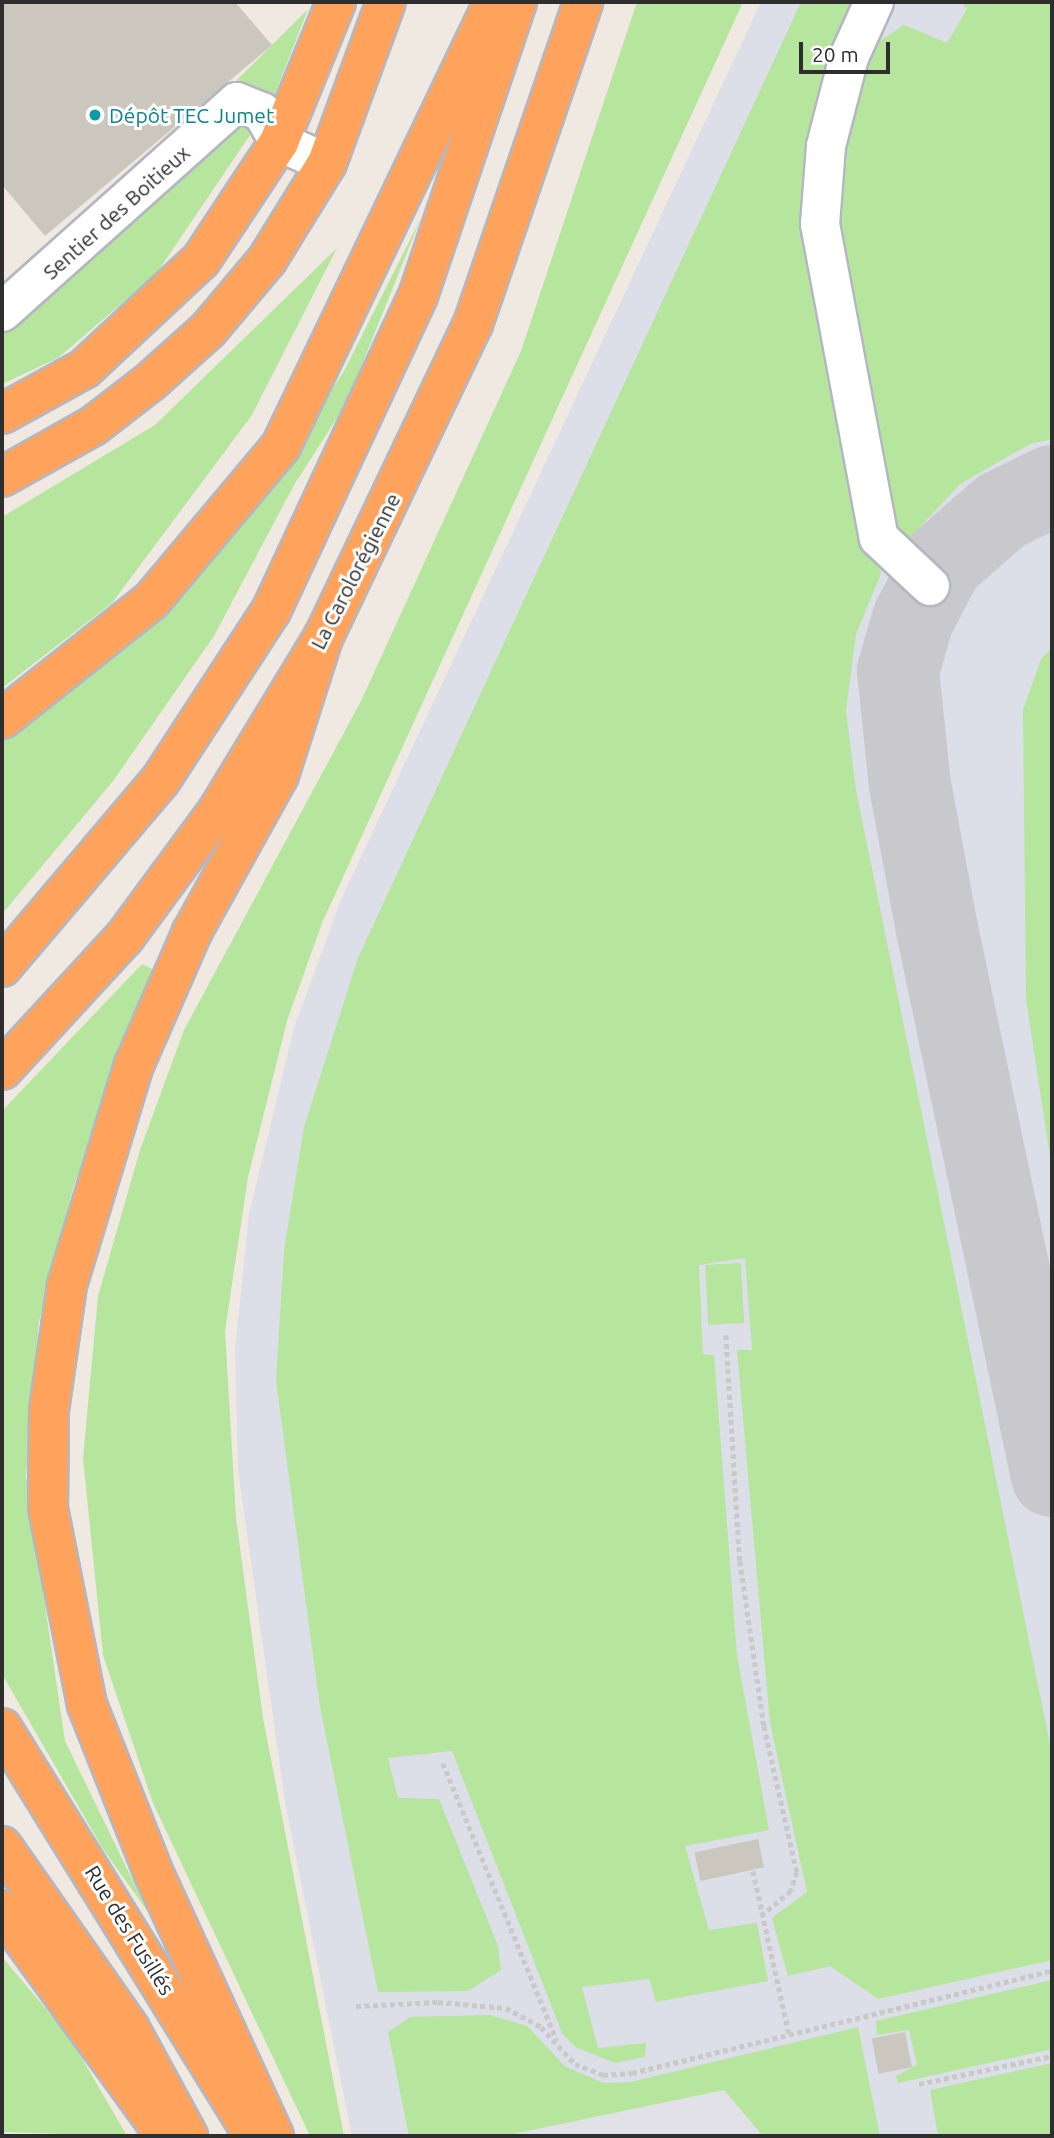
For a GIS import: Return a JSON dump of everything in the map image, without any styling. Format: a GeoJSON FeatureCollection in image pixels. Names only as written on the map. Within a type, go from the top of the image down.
{"type":"FeatureCollection","features":[{"type":"Feature","properties":{"kind":"highway"},"geometry":{"type":"LineString","coordinates":[[2,414],[84,369],[144,318],[201,260],[279,142],[336,2]]}},
{"type":"Feature","properties":{"kind":"highway"},"geometry":{"type":"LineString","coordinates":[[2,477],[93,426],[208,330],[267,260],[327,163],[386,2]]}},
{"type":"Feature","properties":{"kind":"highway"},"geometry":{"type":"LineString","coordinates":[[2,719],[151,601],[281,446],[494,2]]}},
{"type":"Feature","properties":{"kind":"highway"},"geometry":{"type":"LineString","coordinates":[[2,967],[160,780],[271,611],[418,296],[517,2]]}},
{"type":"Feature","properties":{"kind":"highway","name":"La Carolorégienne"},"geometry":{"type":"LineString","coordinates":[[2,1070],[124,938],[217,812],[323,638],[473,324],[583,2]]}},
{"type":"Feature","properties":{"kind":"highway"},"geometry":{"type":"LineString","coordinates":[[274,2136],[153,1874],[87,1705],[48,1508],[49,1410],[67,1285],[129,1078],[192,932],[279,775],[323,638]]}},
{"type":"Feature","properties":{"kind":"highway","name":"Rue des Fusillés"},"geometry":{"type":"LineString","coordinates":[[2,1728],[167,1989],[252,2136]]}},
{"type":"Feature","properties":{"kind":"highway"},"geometry":{"type":"LineString","coordinates":[[2,1846],[130,2029],[188,2136]]}},
{"type":"Feature","properties":{"kind":"highway"},"geometry":{"type":"LineString","coordinates":[[2,1910],[166,2136]]}},
{"type":"Feature","properties":{"kind":"lane"},"geometry":{"type":"LineString","coordinates":[[874,2],[849,57],[826,146],[820,224],[878,538],[930,586]]}},
{"type":"Feature","properties":{"kind":"lane","name":"Sentier des Boitieux"},"geometry":{"type":"LineString","coordinates":[[2,312],[237,102],[262,112],[279,142]]}},
{"type":"Feature","properties":{"kind":"lane"},"geometry":{"type":"LineString","coordinates":[[279,142],[327,163]]}},
{"type":"Feature","properties":{"kind":"path"},"geometry":{"type":"LineString","coordinates":[[726,1335],[740,1561],[764,1726],[797,1872],[791,1891],[761,1915]]}},
{"type":"Feature","properties":{"kind":"path"},"geometry":{"type":"LineString","coordinates":[[443,1763],[559,2045]]}},
{"type":"Feature","properties":{"kind":"path"},"geometry":{"type":"LineString","coordinates":[[753,1871],[789,2033]]}},
{"type":"Feature","properties":{"kind":"path"},"geometry":{"type":"LineString","coordinates":[[356,2006],[438,2002],[506,2008],[559,2045],[575,2064],[594,2071],[632,2073],[1052,1971]]}},
{"type":"Feature","properties":{"kind":"path"},"geometry":{"type":"LineString","coordinates":[[919,2084],[1052,2056]]}},
{"type":"Feature","properties":{"kind":"shaded area"},"geometry":{"type":"Polygon","coordinates":[[[761,2],[1052,2],[1052,2136],[763,2136],[724,2090],[503,2136],[352,2136],[286,1808],[238,1470],[235,1350],[249,1214],[294,1028],[340,902],[761,2]]]}},
{"type":"Feature","properties":{"kind":"shaded area"},"geometry":{"type":"Polygon","coordinates":[[[724,2090],[763,2136],[503,2136],[724,2090]]]}},
{"type":"Feature","properties":{"kind":"green space"},"geometry":{"type":"Polygon","coordinates":[[[637,2],[743,2],[322,923],[287,1021],[248,1177],[225,1331],[236,1518],[263,1718],[344,2136],[310,2136],[153,1803],[103,1655],[83,1458],[98,1296],[140,1150],[184,1030],[361,701],[521,351],[637,2]]]}},
{"type":"Feature","properties":{"kind":"green space"},"geometry":{"type":"Polygon","coordinates":[[[801,2],[864,2],[808,222],[881,574],[856,634],[846,711],[856,790],[1052,1754],[1052,1960],[878,1999],[830,1966],[788,1976],[772,1918],[807,1892],[770,1723],[737,1350],[752,1350],[745,1258],[699,1265],[703,1354],[714,1355],[737,1655],[769,1830],[685,1846],[709,1930],[757,1923],[768,1981],[656,2002],[649,1979],[582,1987],[598,2048],[646,2043],[645,2057],[615,2063],[575,2047],[562,2033],[452,1751],[388,1758],[398,1798],[439,1799],[498,1946],[501,1970],[468,1991],[378,1992],[320,1707],[276,1381],[284,1250],[304,1127],[358,958],[801,2]]]}},
{"type":"Feature","properties":{"kind":"green space"},"geometry":{"type":"Polygon","coordinates":[[[961,2],[1052,2],[1052,439],[1030,444],[960,484],[908,540],[894,532],[832,233],[836,168],[871,47],[904,25],[947,43],[967,9],[961,2]]]}},
{"type":"Feature","properties":{"kind":"green space"},"geometry":{"type":"Polygon","coordinates":[[[308,9],[271,104],[156,274],[58,358],[2,384],[2,284],[193,124],[308,9]]]}},
{"type":"Feature","properties":{"kind":"green space"},"geometry":{"type":"Polygon","coordinates":[[[421,218],[346,404],[294,485],[214,636],[113,781],[2,914],[2,740],[48,710],[127,642],[271,482],[344,371],[421,218]]]}},
{"type":"Feature","properties":{"kind":"green space"},"geometry":{"type":"Polygon","coordinates":[[[337,248],[252,415],[112,603],[2,688],[2,517],[155,425],[337,248]]]}},
{"type":"Feature","properties":{"kind":"green space"},"geometry":{"type":"Polygon","coordinates":[[[1052,648],[1052,1170],[1026,999],[1023,710],[1041,659],[1052,648]]]}},
{"type":"Feature","properties":{"kind":"green space"},"geometry":{"type":"Polygon","coordinates":[[[142,964],[154,970],[73,1188],[39,1322],[26,1476],[65,1741],[148,1912],[103,1849],[2,1674],[2,1111],[142,964]]]}},
{"type":"Feature","properties":{"kind":"green space"},"geometry":{"type":"Polygon","coordinates":[[[741,1263],[744,1323],[708,1325],[705,1265],[741,1263]]]}},
{"type":"Feature","properties":{"kind":"green space"},"geometry":{"type":"Polygon","coordinates":[[[2,1957],[69,2036],[127,2136],[2,2132],[2,1957]]]}},
{"type":"Feature","properties":{"kind":"green space"},"geometry":{"type":"Polygon","coordinates":[[[1052,1980],[1052,2049],[898,2083],[896,2076],[917,2065],[909,2030],[877,2035],[876,2021],[1052,1980]]]}},
{"type":"Feature","properties":{"kind":"green space"},"geometry":{"type":"Polygon","coordinates":[[[490,2015],[527,2026],[566,2067],[604,2083],[631,2082],[858,2027],[880,2136],[763,2136],[724,2090],[503,2136],[409,2136],[388,2032],[410,2017],[490,2015]]]}},
{"type":"Feature","properties":{"kind":"green space"},"geometry":{"type":"Polygon","coordinates":[[[1052,2063],[1052,2136],[938,2136],[930,2090],[1052,2063]]]}},
{"type":"Feature","properties":{"kind":"building","name":"Dépôt TEC Jumet"},"geometry":{"type":"Polygon","coordinates":[[[2,2],[235,2],[272,45],[45,236],[2,185],[2,2]]]}},
{"type":"Feature","properties":{"kind":"building"},"geometry":{"type":"Polygon","coordinates":[[[758,1839],[764,1867],[700,1881],[694,1853],[758,1839]]]}},
{"type":"Feature","properties":{"kind":"building"},"geometry":{"type":"Polygon","coordinates":[[[905,2032],[912,2067],[878,2074],[872,2038],[905,2032]]]}},
{"type":"Feature","properties":{"kind":"taxiway"},"geometry":{"type":"LineString","coordinates":[[1052,486],[1001,511],[943,562],[913,619],[898,671],[910,785],[937,929],[1052,1476]]}},
{"type":"Feature","properties":{"kind":"place","name":"Dépôt TEC Jumet"},"geometry":{"type":"Point","coordinates":[95,115]}}]}
